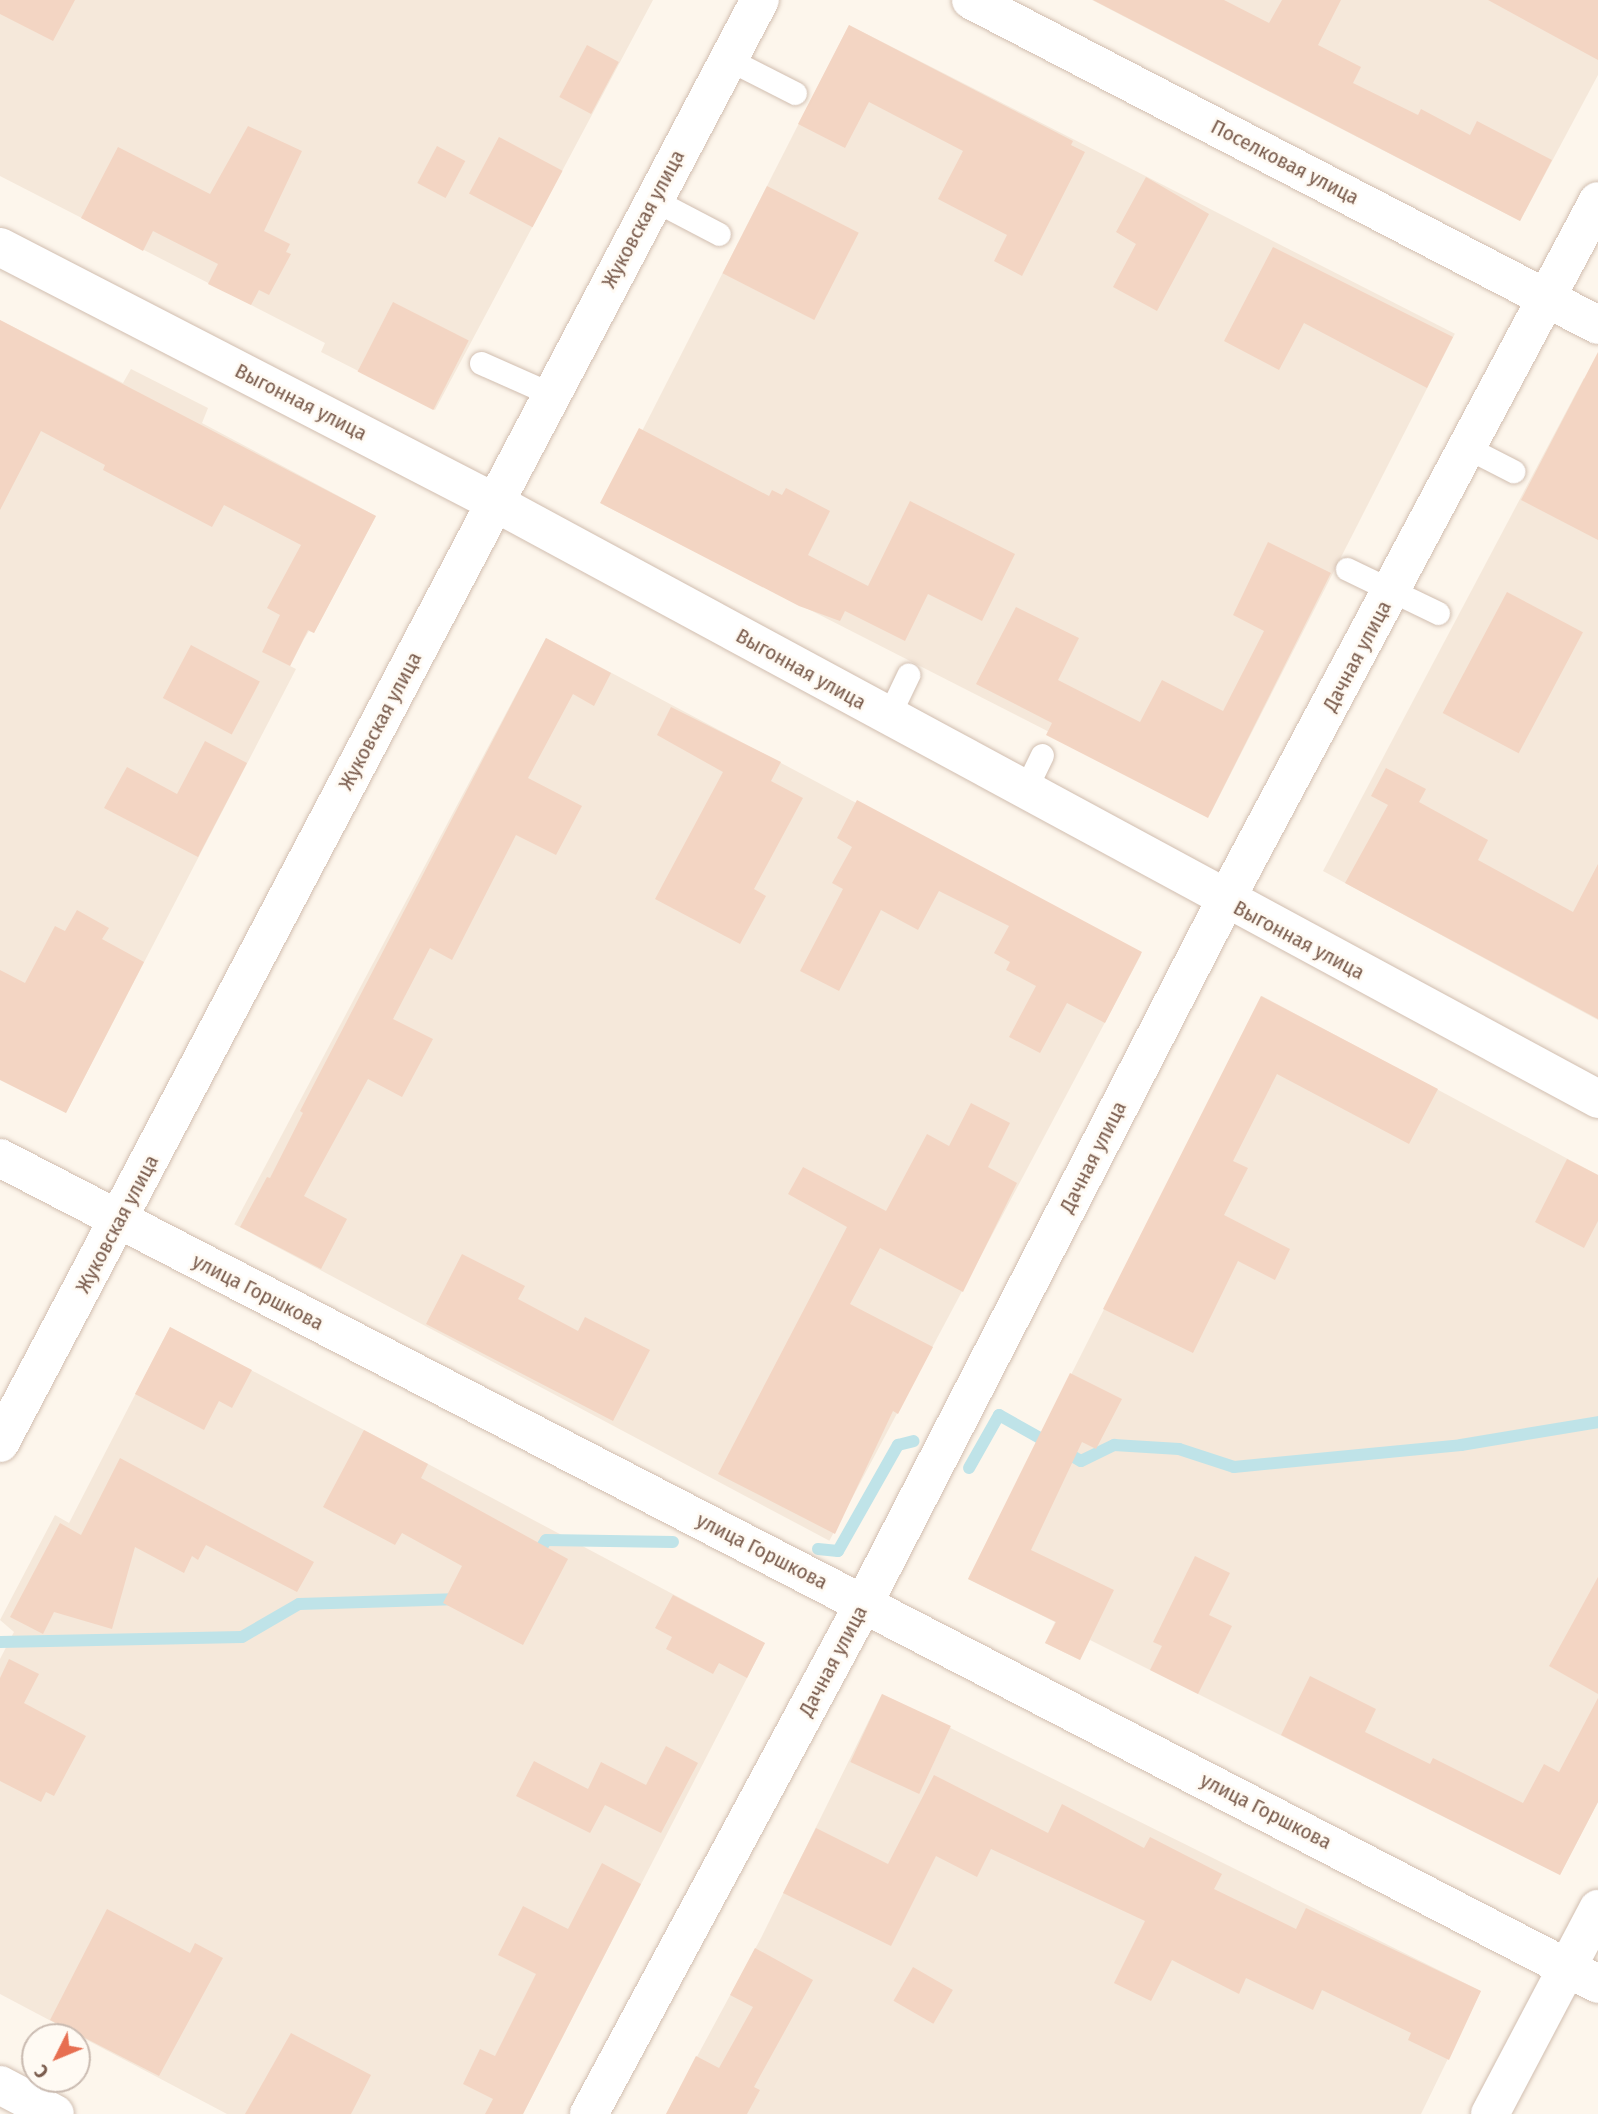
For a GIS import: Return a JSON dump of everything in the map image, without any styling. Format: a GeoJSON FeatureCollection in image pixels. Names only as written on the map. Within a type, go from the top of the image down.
{"type":"FeatureCollection","features":[{"type":"Feature","properties":{"kind":"street","name":"Жуковская улица"},"geometry":{"type":"LineString","coordinates":[[0,1443],[760,0]]}},
{"type":"Feature","properties":{"kind":"street","name":"Поселковая улица"},"geometry":{"type":"LineString","coordinates":[[971,0],[1598,325]]}},
{"type":"Feature","properties":{"kind":"street","name":"Дачная улица"},"geometry":{"type":"LineString","coordinates":[[589,2114],[864,1603],[1225,901],[1598,201]]}},
{"type":"Feature","properties":{"kind":"street","name":"Выгонная улица"},"geometry":{"type":"LineString","coordinates":[[0,247],[494,502],[1225,901],[1598,1099]]}},
{"type":"Feature","properties":{"kind":"street","name":"улица Горшкова"},"geometry":{"type":"LineString","coordinates":[[0,1158],[1582,1975]]}},
{"type":"Feature","properties":{"kind":"street"},"geometry":{"type":"LineString","coordinates":[[1490,2114],[1582,1975],[1598,1909]]}},
{"type":"Feature","properties":{"kind":"street"},"geometry":{"type":"LineString","coordinates":[[0,2085],[55,2114]]}},
{"type":"Feature","properties":{"kind":"lane"},"geometry":{"type":"LineString","coordinates":[[728,59],[795,93]]}},
{"type":"Feature","properties":{"kind":"lane"},"geometry":{"type":"LineString","coordinates":[[654,200],[719,234]]}},
{"type":"Feature","properties":{"kind":"lane"},"geometry":{"type":"LineString","coordinates":[[481,363],[551,394]]}},
{"type":"Feature","properties":{"kind":"lane"},"geometry":{"type":"LineString","coordinates":[[1468,448],[1513,471]]}},
{"type":"Feature","properties":{"kind":"lane"},"geometry":{"type":"LineString","coordinates":[[1347,569],[1438,612]]}},
{"type":"Feature","properties":{"kind":"lane"},"geometry":{"type":"LineString","coordinates":[[888,717],[908,675]]}},
{"type":"Feature","properties":{"kind":"lane"},"geometry":{"type":"LineString","coordinates":[[1024,792],[1042,755]]}},
{"type":"Feature","properties":{"kind":"shaded area"},"geometry":{"type":"Polygon","coordinates":[[[0,0],[653,0],[435,410],[321,352],[325,343],[0,176],[0,0]]]}},
{"type":"Feature","properties":{"kind":"shaded area"},"geometry":{"type":"Polygon","coordinates":[[[1092,0],[1598,0],[1598,75],[1520,221],[1092,0]]]}},
{"type":"Feature","properties":{"kind":"shaded area"},"geometry":{"type":"Polygon","coordinates":[[[849,25],[1455,334],[1210,814],[604,505],[849,25]]]}},
{"type":"Feature","properties":{"kind":"shaded area"},"geometry":{"type":"Polygon","coordinates":[[[0,320],[123,383],[131,369],[208,408],[202,423],[376,516],[314,633],[309,631],[304,639],[290,666],[296,669],[66,1113],[0,1079],[0,320]]]}},
{"type":"Feature","properties":{"kind":"shaded area"},"geometry":{"type":"Polygon","coordinates":[[[1584,378],[1598,386],[1598,1020],[1323,871],[1584,378]]]}},
{"type":"Feature","properties":{"kind":"shaded area"},"geometry":{"type":"Polygon","coordinates":[[[546,638],[1141,954],[829,1541],[234,1224],[546,638]]]}},
{"type":"Feature","properties":{"kind":"shaded area"},"geometry":{"type":"Polygon","coordinates":[[[1262,996],[1598,1175],[1598,1802],[1560,1875],[1090,1640],[1080,1660],[1045,1643],[1055,1622],[968,1579],[1262,996]]]}},
{"type":"Feature","properties":{"kind":"shaded area"},"geometry":{"type":"Polygon","coordinates":[[[170,1327],[765,1643],[523,2114],[227,2114],[91,2042],[91,2023],[55,2023],[0,1994],[0,1659],[14,1632],[0,1620],[55,1515],[69,1523],[170,1327]]]}},
{"type":"Feature","properties":{"kind":"shaded area"},"geometry":{"type":"Polygon","coordinates":[[[882,1694],[1481,1991],[1421,2114],[666,2114],[761,1938],[882,1694]]]}},
{"type":"Feature","properties":{"kind":"building"},"geometry":{"type":"Polygon","coordinates":[[[0,0],[75,0],[53,41],[0,14],[0,0]]]}},
{"type":"Feature","properties":{"kind":"building"},"geometry":{"type":"Polygon","coordinates":[[[1093,0],[1224,0],[1269,23],[1282,0],[1341,0],[1318,45],[1361,67],[1353,83],[1418,115],[1421,109],[1470,135],[1477,121],[1552,160],[1520,221],[1093,0]]]}},
{"type":"Feature","properties":{"kind":"building"},"geometry":{"type":"Polygon","coordinates":[[[1488,0],[1598,0],[1598,60],[1488,0]]]}},
{"type":"Feature","properties":{"kind":"building"},"geometry":{"type":"Polygon","coordinates":[[[849,25],[1073,141],[1071,145],[1085,152],[1022,276],[994,261],[1007,235],[938,199],[963,151],[869,102],[845,148],[798,124],[849,25]]]}},
{"type":"Feature","properties":{"kind":"building"},"geometry":{"type":"Polygon","coordinates":[[[587,45],[619,62],[591,114],[559,97],[587,45]]]}},
{"type":"Feature","properties":{"kind":"building"},"geometry":{"type":"Polygon","coordinates":[[[248,126],[302,151],[264,231],[290,244],[286,252],[291,254],[269,295],[259,290],[251,305],[208,284],[218,264],[153,231],[143,251],[81,218],[118,147],[210,194],[248,126]]]}},
{"type":"Feature","properties":{"kind":"building"},"geometry":{"type":"Polygon","coordinates":[[[499,137],[563,171],[533,227],[469,194],[499,137]]]}},
{"type":"Feature","properties":{"kind":"building"},"geometry":{"type":"Polygon","coordinates":[[[437,146],[465,161],[446,198],[417,183],[437,146]]]}},
{"type":"Feature","properties":{"kind":"building"},"geometry":{"type":"Polygon","coordinates":[[[1146,177],[1209,214],[1157,311],[1113,287],[1136,244],[1116,232],[1146,177]]]}},
{"type":"Feature","properties":{"kind":"building"},"geometry":{"type":"Polygon","coordinates":[[[767,186],[859,233],[814,320],[723,273],[767,186]]]}},
{"type":"Feature","properties":{"kind":"building"},"geometry":{"type":"Polygon","coordinates":[[[1273,247],[1453,337],[1427,388],[1304,323],[1279,370],[1224,341],[1273,247]]]}},
{"type":"Feature","properties":{"kind":"building"},"geometry":{"type":"Polygon","coordinates":[[[393,302],[469,341],[433,410],[358,371],[393,302]]]}},
{"type":"Feature","properties":{"kind":"building"},"geometry":{"type":"Polygon","coordinates":[[[0,320],[376,516],[314,633],[308,630],[290,666],[262,652],[280,615],[267,608],[301,545],[224,505],[212,527],[103,470],[105,465],[41,431],[0,510],[0,320]]]}},
{"type":"Feature","properties":{"kind":"building"},"geometry":{"type":"Polygon","coordinates":[[[1598,352],[1598,540],[1521,500],[1598,352]]]}},
{"type":"Feature","properties":{"kind":"building"},"geometry":{"type":"Polygon","coordinates":[[[639,428],[769,496],[772,490],[782,495],[786,488],[830,511],[808,555],[868,586],[910,501],[1015,554],[982,621],[928,594],[905,641],[845,611],[840,621],[799,606],[600,503],[639,428]]]}},
{"type":"Feature","properties":{"kind":"building"},"geometry":{"type":"Polygon","coordinates":[[[1268,542],[1331,573],[1208,818],[1046,735],[1052,723],[976,684],[1016,607],[1079,638],[1058,680],[1140,722],[1162,680],[1223,711],[1264,631],[1233,615],[1268,542]]]}},
{"type":"Feature","properties":{"kind":"building"},"geometry":{"type":"Polygon","coordinates":[[[1507,592],[1583,632],[1519,753],[1443,713],[1507,592]]]}},
{"type":"Feature","properties":{"kind":"building"},"geometry":{"type":"Polygon","coordinates":[[[546,638],[611,673],[594,706],[573,694],[528,778],[582,806],[556,855],[516,835],[452,960],[430,948],[393,1019],[433,1039],[402,1097],[368,1079],[304,1196],[347,1219],[321,1269],[240,1227],[267,1177],[270,1178],[303,1113],[300,1111],[546,638]]]}},
{"type":"Feature","properties":{"kind":"building"},"geometry":{"type":"Polygon","coordinates":[[[191,645],[260,682],[232,735],[163,698],[191,645]]]}},
{"type":"Feature","properties":{"kind":"building"},"geometry":{"type":"Polygon","coordinates":[[[671,707],[781,762],[771,781],[803,798],[754,889],[766,896],[740,944],[655,899],[723,772],[657,735],[671,707]]]}},
{"type":"Feature","properties":{"kind":"building"},"geometry":{"type":"Polygon","coordinates":[[[205,741],[247,763],[198,857],[104,808],[127,767],[177,794],[205,741]]]}},
{"type":"Feature","properties":{"kind":"building"},"geometry":{"type":"Polygon","coordinates":[[[1386,768],[1426,789],[1419,802],[1488,840],[1478,860],[1573,912],[1598,864],[1598,1019],[1345,883],[1388,805],[1371,796],[1386,768]]]}},
{"type":"Feature","properties":{"kind":"building"},"geometry":{"type":"Polygon","coordinates":[[[857,800],[1142,952],[1105,1023],[1067,1003],[1040,1053],[1009,1037],[1036,986],[1006,970],[1010,962],[994,953],[1009,926],[939,891],[918,930],[881,910],[839,991],[800,971],[843,889],[832,883],[852,847],[837,838],[857,800]]]}},
{"type":"Feature","properties":{"kind":"building"},"geometry":{"type":"Polygon","coordinates":[[[77,910],[109,928],[102,939],[144,962],[66,1113],[0,1080],[0,970],[25,983],[55,926],[65,931],[77,910]]]}},
{"type":"Feature","properties":{"kind":"building"},"geometry":{"type":"Polygon","coordinates":[[[1261,996],[1438,1089],[1409,1144],[1277,1074],[1233,1161],[1248,1168],[1224,1215],[1290,1249],[1275,1280],[1238,1261],[1193,1353],[1103,1309],[1261,996]]]}},
{"type":"Feature","properties":{"kind":"building"},"geometry":{"type":"Polygon","coordinates":[[[971,1103],[1010,1123],[988,1167],[1017,1183],[963,1292],[880,1248],[850,1304],[933,1347],[898,1414],[893,1411],[835,1534],[718,1474],[847,1227],[788,1194],[803,1167],[886,1211],[927,1134],[949,1146],[971,1103]]]}},
{"type":"Feature","properties":{"kind":"building"},"geometry":{"type":"Polygon","coordinates":[[[1567,1159],[1598,1175],[1598,1221],[1584,1248],[1535,1222],[1567,1159]]]}},
{"type":"Feature","properties":{"kind":"building"},"geometry":{"type":"Polygon","coordinates":[[[462,1254],[525,1286],[518,1299],[578,1331],[585,1317],[650,1350],[613,1421],[426,1324],[462,1254]]]}},
{"type":"Feature","properties":{"kind":"building"},"geometry":{"type":"Polygon","coordinates":[[[170,1327],[252,1370],[232,1408],[219,1401],[204,1430],[135,1394],[170,1327]]]}},
{"type":"Feature","properties":{"kind":"building"},"geometry":{"type":"Polygon","coordinates":[[[1070,1373],[1122,1399],[1096,1449],[1082,1442],[1031,1550],[1114,1590],[1080,1660],[1045,1643],[1056,1622],[968,1579],[1070,1373]]]}},
{"type":"Feature","properties":{"kind":"building"},"geometry":{"type":"Polygon","coordinates":[[[364,1430],[428,1464],[421,1478],[568,1559],[523,1645],[443,1603],[462,1566],[402,1533],[395,1545],[323,1507],[364,1430]]]}},
{"type":"Feature","properties":{"kind":"building"},"geometry":{"type":"Polygon","coordinates":[[[120,1458],[314,1562],[297,1592],[206,1545],[198,1560],[192,1556],[184,1573],[135,1547],[112,1629],[54,1612],[43,1634],[10,1617],[60,1523],[81,1535],[120,1458]]]}},
{"type":"Feature","properties":{"kind":"building"},"geometry":{"type":"Polygon","coordinates":[[[1195,1556],[1230,1573],[1209,1615],[1232,1626],[1198,1694],[1150,1670],[1162,1646],[1153,1642],[1195,1556]]]}},
{"type":"Feature","properties":{"kind":"building"},"geometry":{"type":"Polygon","coordinates":[[[1598,1577],[1598,1694],[1549,1666],[1598,1577]]]}},
{"type":"Feature","properties":{"kind":"building"},"geometry":{"type":"Polygon","coordinates":[[[673,1595],[765,1643],[747,1678],[719,1663],[713,1674],[666,1649],[672,1637],[655,1628],[673,1595]]]}},
{"type":"Feature","properties":{"kind":"building"},"geometry":{"type":"Polygon","coordinates":[[[9,1659],[39,1674],[24,1703],[86,1736],[54,1796],[46,1792],[41,1802],[0,1781],[0,1678],[9,1659]]]}},
{"type":"Feature","properties":{"kind":"building"},"geometry":{"type":"Polygon","coordinates":[[[1310,1676],[1376,1709],[1365,1732],[1430,1764],[1433,1758],[1523,1803],[1544,1764],[1559,1772],[1598,1698],[1598,1802],[1560,1875],[1281,1735],[1310,1676]]]}},
{"type":"Feature","properties":{"kind":"building"},"geometry":{"type":"Polygon","coordinates":[[[882,1694],[951,1726],[919,1794],[850,1762],[882,1694]]]}},
{"type":"Feature","properties":{"kind":"building"},"geometry":{"type":"Polygon","coordinates":[[[666,1746],[698,1763],[661,1833],[605,1805],[590,1833],[516,1796],[534,1761],[588,1789],[601,1762],[646,1785],[666,1746]]]}},
{"type":"Feature","properties":{"kind":"building"},"geometry":{"type":"Polygon","coordinates":[[[934,1775],[1048,1833],[1062,1804],[1144,1848],[1150,1837],[1222,1874],[1214,1889],[1296,1929],[1306,1908],[1481,1991],[1449,2060],[1408,2040],[1411,2033],[1322,1990],[1313,2010],[1246,1978],[1239,1994],[1172,1960],[1151,2001],[1114,1983],[1145,1921],[991,1849],[977,1877],[936,1856],[891,1946],[783,1893],[816,1828],[888,1864],[934,1775]]]}},
{"type":"Feature","properties":{"kind":"building"},"geometry":{"type":"Polygon","coordinates":[[[602,1863],[641,1884],[523,2114],[485,2114],[493,2099],[463,2084],[480,2049],[495,2056],[536,1974],[498,1955],[523,1906],[568,1929],[602,1863]]]}},
{"type":"Feature","properties":{"kind":"building"},"geometry":{"type":"Polygon","coordinates":[[[107,1909],[190,1953],[195,1943],[223,1958],[159,2076],[91,2041],[91,2023],[56,2023],[50,2020],[107,1909]]]}},
{"type":"Feature","properties":{"kind":"building"},"geometry":{"type":"Polygon","coordinates":[[[755,1948],[813,1980],[754,2087],[760,2090],[747,2114],[666,2114],[696,2056],[719,2068],[753,2007],[730,1995],[755,1948]]]}},
{"type":"Feature","properties":{"kind":"building"},"geometry":{"type":"Polygon","coordinates":[[[913,1967],[953,1990],[933,2024],[894,2001],[913,1967]]]}},
{"type":"Feature","properties":{"kind":"building"},"geometry":{"type":"Polygon","coordinates":[[[291,2033],[371,2075],[351,2114],[245,2114],[291,2033]]]}},
{"type":"Feature","properties":{"kind":"waterway"},"geometry":{"type":"LineString","coordinates":[[969,1468],[999,1415],[1081,1461],[1114,1445],[1179,1449],[1234,1467],[1461,1445],[1598,1422]]}},
{"type":"Feature","properties":{"kind":"waterway"},"geometry":{"type":"LineString","coordinates":[[818,1549],[838,1551],[898,1445],[914,1441]]}},
{"type":"Feature","properties":{"kind":"waterway"},"geometry":{"type":"LineString","coordinates":[[534,1560],[546,1540],[673,1542]]}},
{"type":"Feature","properties":{"kind":"waterway"},"geometry":{"type":"LineString","coordinates":[[0,1642],[242,1637],[299,1604],[460,1599]]}}]}
